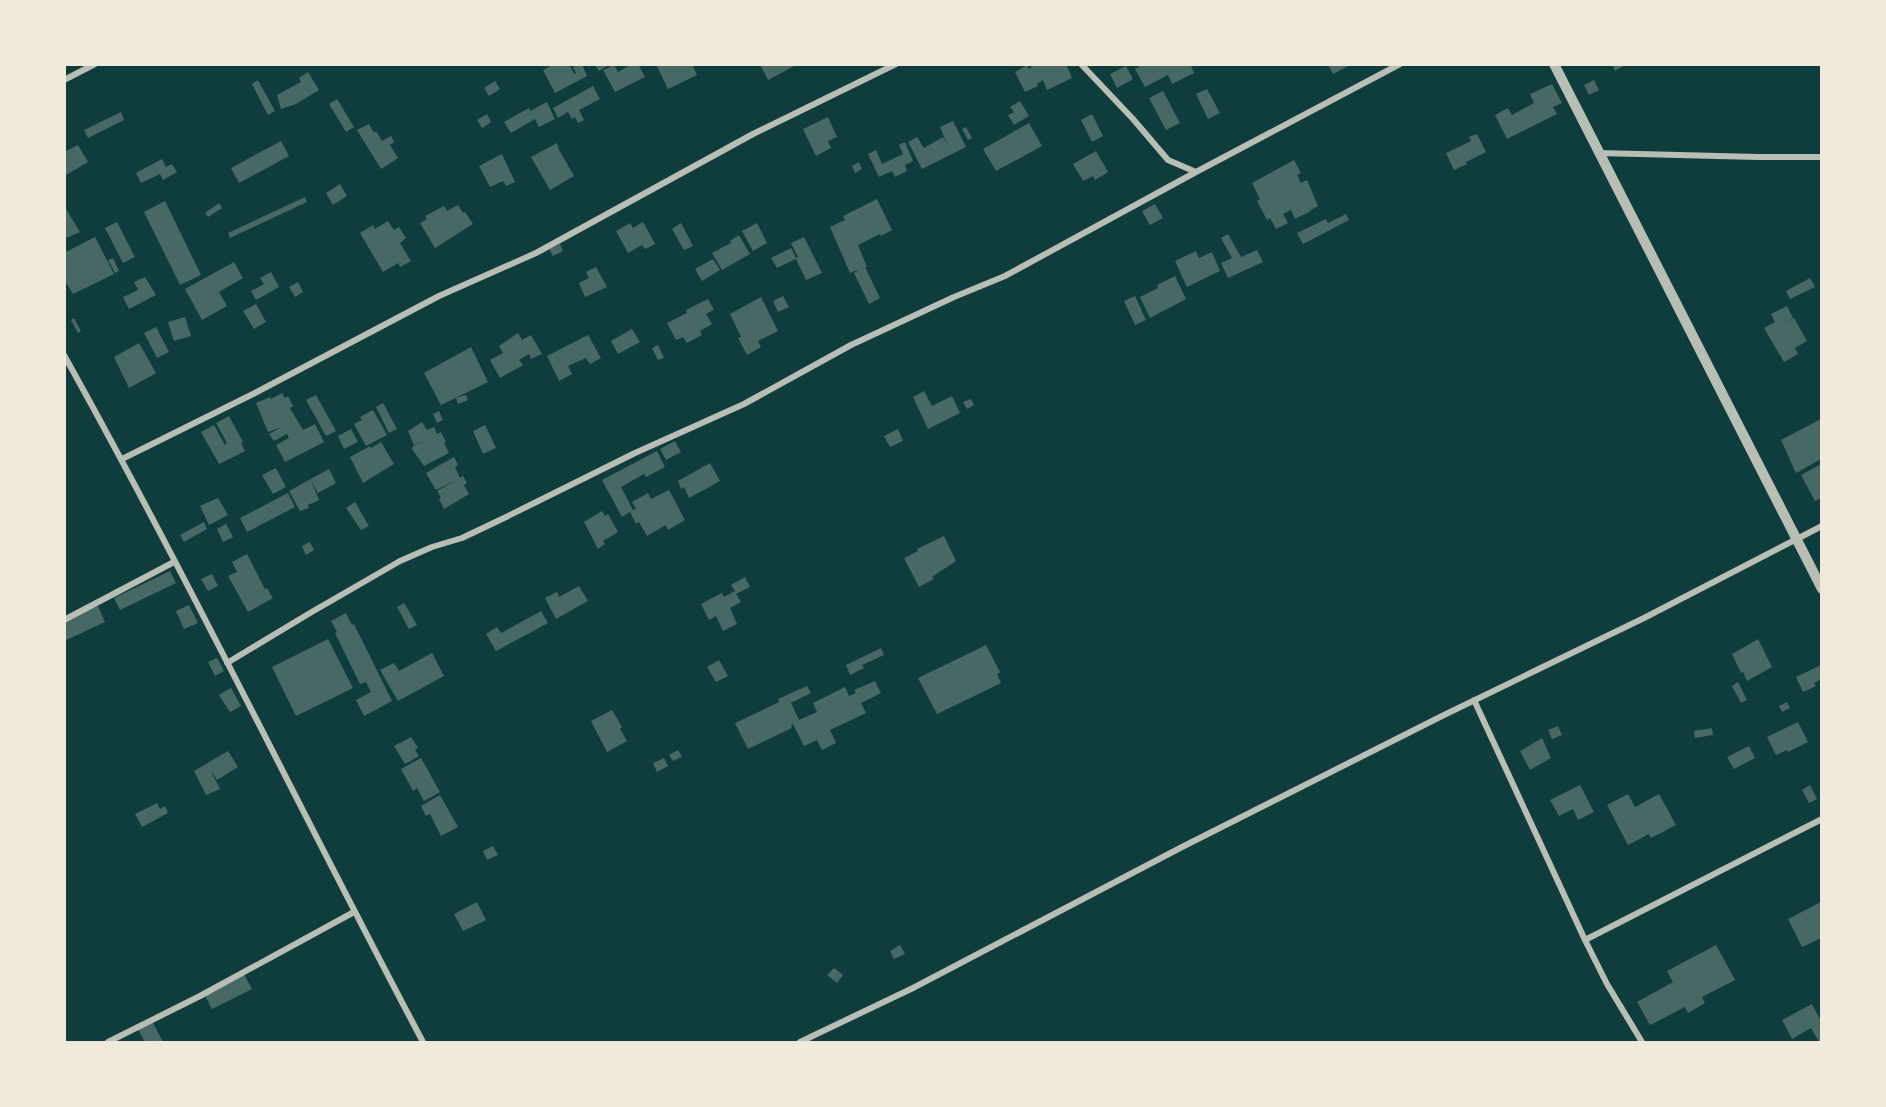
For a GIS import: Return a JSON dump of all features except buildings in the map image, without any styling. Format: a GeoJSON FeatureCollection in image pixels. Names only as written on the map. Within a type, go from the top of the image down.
{"type":"FeatureCollection","features":[{"type":"Feature","properties":{"kind":"street"},"geometry":{"type":"LineString","coordinates":[[64,80],[95,64]]}},
{"type":"Feature","properties":{"kind":"street"},"geometry":{"type":"LineString","coordinates":[[122,459],[253,394],[439,296],[536,254],[753,134],[896,64]]}},
{"type":"Feature","properties":{"kind":"street"},"geometry":{"type":"LineString","coordinates":[[1081,64],[1168,160],[1196,172]]}},
{"type":"Feature","properties":{"kind":"street"},"geometry":{"type":"LineString","coordinates":[[227,663],[400,561],[462,538],[635,453],[744,404],[851,345],[1005,276],[1400,64]]}},
{"type":"Feature","properties":{"kind":"street"},"geometry":{"type":"LineString","coordinates":[[1554,64],[1821,589]]}},
{"type":"Feature","properties":{"kind":"street"},"geometry":{"type":"LineString","coordinates":[[1599,153],[1821,157]]}},
{"type":"Feature","properties":{"kind":"street"},"geometry":{"type":"LineString","coordinates":[[64,355],[122,459],[423,1042]]}},
{"type":"Feature","properties":{"kind":"street"},"geometry":{"type":"LineString","coordinates":[[800,1042],[913,988],[1182,847],[1474,700],[1644,618],[1821,525]]}},
{"type":"Feature","properties":{"kind":"street"},"geometry":{"type":"LineString","coordinates":[[64,620],[174,562]]}},
{"type":"Feature","properties":{"kind":"street"},"geometry":{"type":"LineString","coordinates":[[1474,700],[1607,984],[1641,1042]]}},
{"type":"Feature","properties":{"kind":"street"},"geometry":{"type":"LineString","coordinates":[[1586,940],[1821,819]]}},
{"type":"Feature","properties":{"kind":"street"},"geometry":{"type":"LineString","coordinates":[[108,1042],[200,996],[354,912]]}}]}
